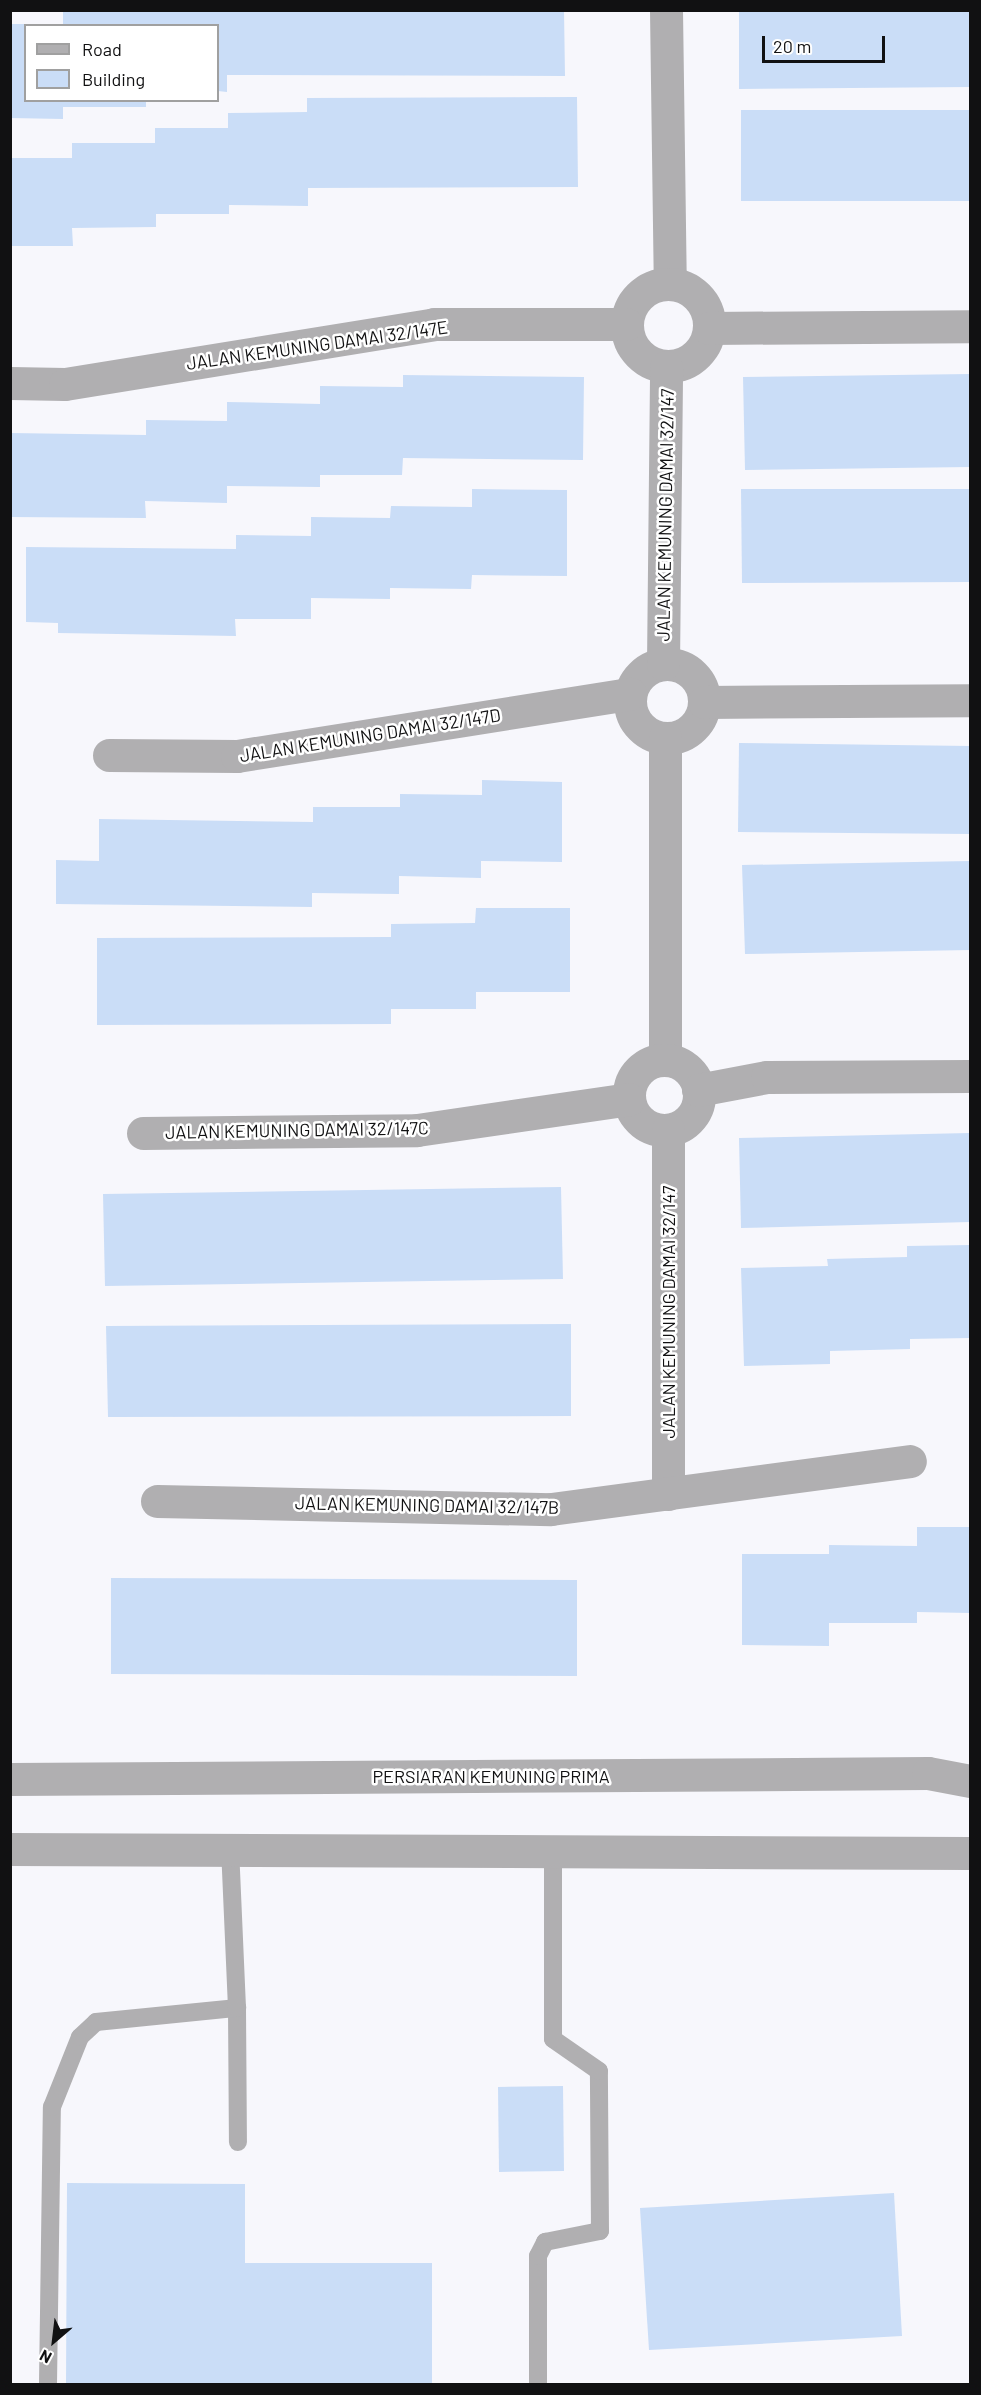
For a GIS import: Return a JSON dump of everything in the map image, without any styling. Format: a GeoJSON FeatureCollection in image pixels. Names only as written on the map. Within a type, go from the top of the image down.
{"type":"FeatureCollection","features":[{"type":"Feature","properties":{"kind":"street"},"geometry":{"type":"LineString","coordinates":[[666,10],[670,284]]}},
{"type":"Feature","properties":{"kind":"street"},"geometry":{"type":"LineString","coordinates":[[670,284],[699,298],[709,328],[700,352],[666,367],[638,353],[626,324],[634,300],[657,285],[670,284]]}},
{"type":"Feature","properties":{"kind":"street","name":"JALAN KEMUNING DAMAI 32/147E"},"geometry":{"type":"LineString","coordinates":[[10,383],[65,384],[434,324],[626,324]]}},
{"type":"Feature","properties":{"kind":"street"},"geometry":{"type":"LineString","coordinates":[[709,328],[970,326]]}},
{"type":"Feature","properties":{"kind":"street","name":"JALAN KEMUNING DAMAI 32/147"},"geometry":{"type":"LineString","coordinates":[[663,664],[666,367]]}},
{"type":"Feature","properties":{"kind":"street"},"geometry":{"type":"LineString","coordinates":[[663,664],[688,669],[698,679],[704,702],[695,726],[665,738],[640,728],[632,716],[630,694],[642,673],[663,664]]}},
{"type":"Feature","properties":{"kind":"street","name":"JALAN KEMUNING DAMAI 32/147D"},"geometry":{"type":"LineString","coordinates":[[109,754],[237,756],[630,694]]}},
{"type":"Feature","properties":{"kind":"street"},"geometry":{"type":"LineString","coordinates":[[704,702],[970,700]]}},
{"type":"Feature","properties":{"kind":"street"},"geometry":{"type":"LineString","coordinates":[[665,738],[665,1060]]}},
{"type":"Feature","properties":{"kind":"street"},"geometry":{"type":"LineString","coordinates":[[665,1060],[687,1069],[698,1090],[691,1116],[668,1130],[642,1122],[629,1099],[634,1076],[665,1060]]}},
{"type":"Feature","properties":{"kind":"street"},"geometry":{"type":"LineString","coordinates":[[698,1090],[767,1077],[970,1076]]}},
{"type":"Feature","properties":{"kind":"street","name":"JALAN KEMUNING DAMAI 32/147C"},"geometry":{"type":"LineString","coordinates":[[143,1132],[417,1130],[629,1099]]}},
{"type":"Feature","properties":{"kind":"street","name":"JALAN KEMUNING DAMAI 32/147"},"geometry":{"type":"LineString","coordinates":[[668,1130],[668,1494]]}},
{"type":"Feature","properties":{"kind":"street","name":"JALAN KEMUNING DAMAI 32/147B"},"geometry":{"type":"LineString","coordinates":[[157,1501],[551,1509],[910,1461]]}},
{"type":"Feature","properties":{"kind":"street","name":"PERSIARAN KEMUNING PRIMA"},"geometry":{"type":"LineString","coordinates":[[10,1779],[928,1773],[970,1779]]}},
{"type":"Feature","properties":{"kind":"street"},"geometry":{"type":"LineString","coordinates":[[10,1849],[970,1853]]}},
{"type":"Feature","properties":{"kind":"lane"},"geometry":{"type":"LineString","coordinates":[[230,1850],[237,2008],[238,2142]]}},
{"type":"Feature","properties":{"kind":"lane"},"geometry":{"type":"LineString","coordinates":[[538,2385],[538,2256],[545,2242],[600,2231],[599,2071],[553,2039],[553,1851]]}},
{"type":"Feature","properties":{"kind":"lane"},"geometry":{"type":"LineString","coordinates":[[48,2385],[52,2107],[80,2037],[96,2022],[237,2008]]}},
{"type":"Feature","properties":{"kind":"building"},"geometry":{"type":"Polygon","coordinates":[[[63,10],[564,10],[565,76],[227,75],[227,92],[219,91],[219,24],[63,24],[63,10]]]}},
{"type":"Feature","properties":{"kind":"building"},"geometry":{"type":"Polygon","coordinates":[[[739,10],[970,10],[970,87],[739,89],[739,10]]]}},
{"type":"Feature","properties":{"kind":"building"},"geometry":{"type":"Polygon","coordinates":[[[10,24],[24,24],[24,102],[146,102],[146,107],[63,107],[63,119],[10,118],[10,24]]]}},
{"type":"Feature","properties":{"kind":"building"},"geometry":{"type":"Polygon","coordinates":[[[577,97],[578,187],[308,188],[308,206],[229,205],[229,214],[156,214],[156,227],[72,228],[73,246],[10,246],[10,158],[72,158],[72,143],[155,143],[155,128],[228,128],[228,113],[307,112],[307,98],[577,97]]]}},
{"type":"Feature","properties":{"kind":"building"},"geometry":{"type":"Polygon","coordinates":[[[741,110],[970,110],[970,201],[741,201],[741,110]]]}},
{"type":"Feature","properties":{"kind":"building"},"geometry":{"type":"Polygon","coordinates":[[[970,374],[970,467],[745,470],[743,377],[970,374]]]}},
{"type":"Feature","properties":{"kind":"building"},"geometry":{"type":"Polygon","coordinates":[[[403,375],[584,377],[583,460],[403,458],[402,475],[320,475],[320,487],[227,486],[227,503],[145,501],[146,518],[10,517],[10,433],[146,435],[146,420],[227,421],[227,402],[320,404],[320,386],[403,387],[403,375]]]}},
{"type":"Feature","properties":{"kind":"building"},"geometry":{"type":"Polygon","coordinates":[[[472,489],[567,490],[567,576],[472,575],[471,589],[390,588],[390,599],[311,598],[311,619],[235,619],[236,636],[58,633],[58,623],[26,622],[26,547],[236,549],[236,535],[311,536],[311,517],[390,518],[391,506],[472,507],[472,489]]]}},
{"type":"Feature","properties":{"kind":"building"},"geometry":{"type":"Polygon","coordinates":[[[741,489],[970,489],[970,582],[742,583],[741,489]]]}},
{"type":"Feature","properties":{"kind":"building"},"geometry":{"type":"Polygon","coordinates":[[[739,743],[970,746],[970,834],[738,832],[739,743]]]}},
{"type":"Feature","properties":{"kind":"building"},"geometry":{"type":"Polygon","coordinates":[[[482,780],[562,782],[562,862],[481,861],[481,878],[399,876],[399,894],[312,893],[312,907],[56,904],[56,860],[99,861],[99,819],[313,822],[313,807],[400,807],[400,794],[482,795],[482,780]]]}},
{"type":"Feature","properties":{"kind":"building"},"geometry":{"type":"Polygon","coordinates":[[[970,861],[970,950],[745,954],[742,865],[970,861]]]}},
{"type":"Feature","properties":{"kind":"building"},"geometry":{"type":"Polygon","coordinates":[[[476,908],[570,908],[570,992],[476,992],[476,1009],[391,1009],[391,1024],[97,1025],[97,938],[391,937],[391,924],[475,923],[476,908]]]}},
{"type":"Feature","properties":{"kind":"building"},"geometry":{"type":"Polygon","coordinates":[[[970,1133],[970,1222],[741,1228],[739,1138],[970,1133]]]}},
{"type":"Feature","properties":{"kind":"building"},"geometry":{"type":"Polygon","coordinates":[[[561,1187],[563,1279],[105,1286],[103,1194],[561,1187]]]}},
{"type":"Feature","properties":{"kind":"building"},"geometry":{"type":"Polygon","coordinates":[[[970,1245],[970,1338],[910,1339],[910,1349],[830,1351],[830,1364],[744,1366],[741,1268],[828,1266],[827,1259],[907,1257],[907,1246],[970,1245]]]}},
{"type":"Feature","properties":{"kind":"building"},"geometry":{"type":"Polygon","coordinates":[[[571,1324],[571,1416],[108,1417],[106,1326],[571,1324]]]}},
{"type":"Feature","properties":{"kind":"building"},"geometry":{"type":"Polygon","coordinates":[[[917,1527],[970,1527],[970,1613],[917,1612],[917,1623],[829,1623],[829,1646],[742,1645],[742,1554],[829,1554],[829,1545],[917,1546],[917,1527]]]}},
{"type":"Feature","properties":{"kind":"building"},"geometry":{"type":"Polygon","coordinates":[[[111,1578],[577,1580],[577,1676],[111,1674],[111,1578]]]}},
{"type":"Feature","properties":{"kind":"building"},"geometry":{"type":"Polygon","coordinates":[[[563,2086],[564,2171],[499,2172],[498,2087],[563,2086]]]}},
{"type":"Feature","properties":{"kind":"building"},"geometry":{"type":"Polygon","coordinates":[[[67,2183],[245,2184],[245,2263],[432,2263],[432,2384],[66,2384],[67,2183]]]}},
{"type":"Feature","properties":{"kind":"building"},"geometry":{"type":"Polygon","coordinates":[[[894,2193],[902,2336],[649,2350],[640,2208],[894,2193]]]}}]}
